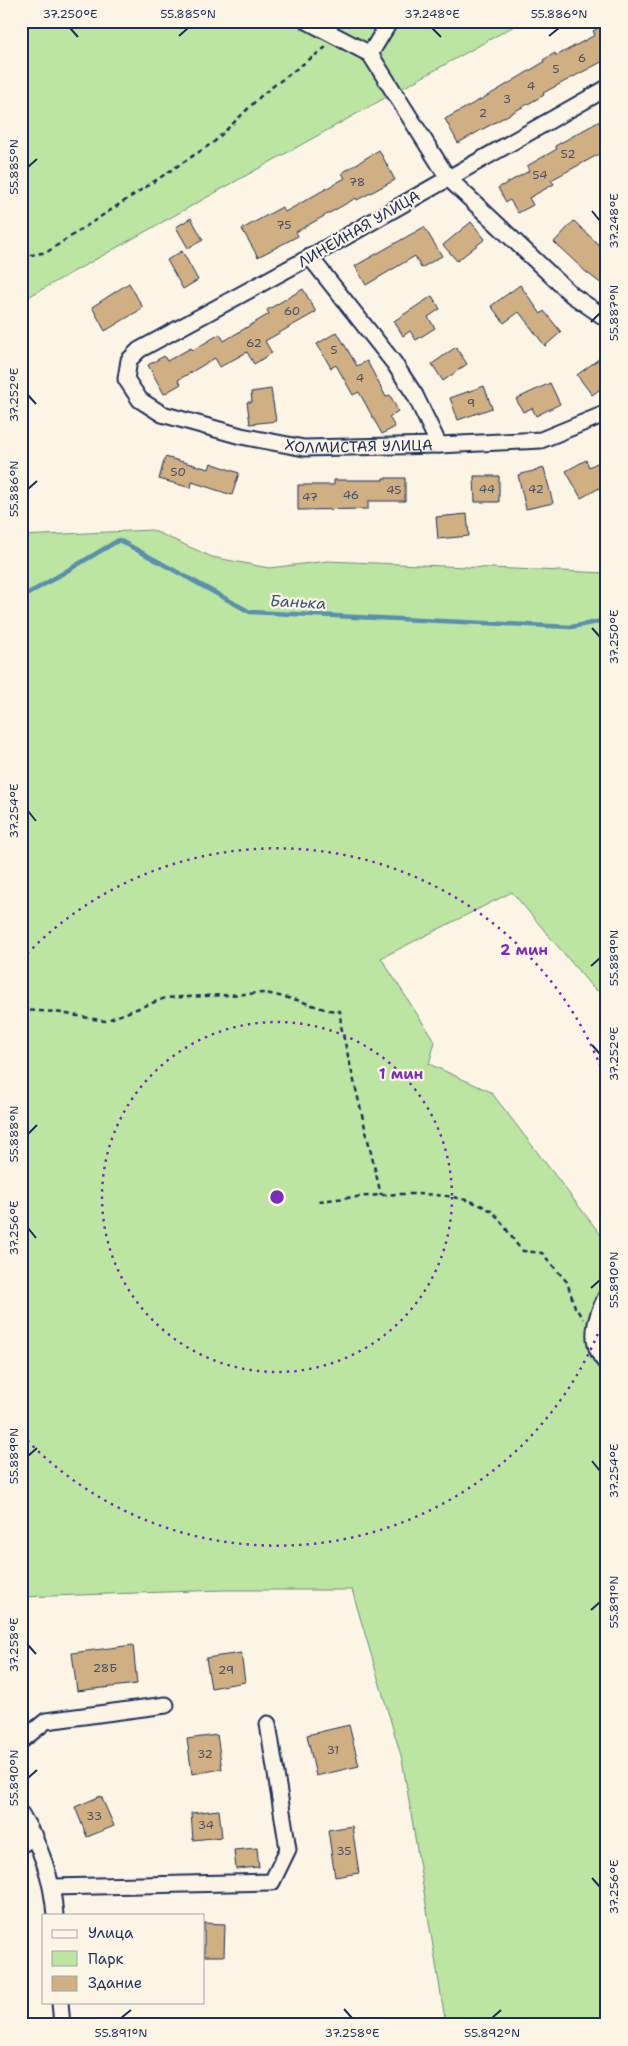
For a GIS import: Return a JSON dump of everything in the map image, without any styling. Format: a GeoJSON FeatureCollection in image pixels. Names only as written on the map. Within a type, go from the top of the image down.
{"type":"FeatureCollection","features":[{"type":"Feature","properties":{"kind":"street"},"geometry":{"type":"LineString","coordinates":[[307,21],[370,54],[448,178],[572,295],[607,319]]}},
{"type":"Feature","properties":{"kind":"street"},"geometry":{"type":"LineString","coordinates":[[370,54],[390,21]]}},
{"type":"Feature","properties":{"kind":"street","name":"ЛИНЕЙНАЯ УЛИЦА"},"geometry":{"type":"LineString","coordinates":[[126,379],[129,360],[139,350],[310,257],[607,88]]}},
{"type":"Feature","properties":{"kind":"street"},"geometry":{"type":"LineString","coordinates":[[310,257],[394,363],[415,395],[439,446]]}},
{"type":"Feature","properties":{"kind":"street","name":"ХОЛМИСТАЯ УЛИЦА"},"geometry":{"type":"LineString","coordinates":[[126,379],[140,400],[162,414],[241,436],[304,448],[439,446],[541,440],[607,413]]}},
{"type":"Feature","properties":{"kind":"street"},"geometry":{"type":"LineString","coordinates":[[607,1295],[595,1325],[594,1338],[598,1355],[607,1364]]}},
{"type":"Feature","properties":{"kind":"street"},"geometry":{"type":"LineString","coordinates":[[21,1741],[46,1721],[166,1705]]}},
{"type":"Feature","properties":{"kind":"street"},"geometry":{"type":"LineString","coordinates":[[53,1887],[272,1882],[288,1849],[268,1724]]}},
{"type":"Feature","properties":{"kind":"street"},"geometry":{"type":"LineString","coordinates":[[21,1814],[35,1836],[53,1887],[55,1914]]}},
{"type":"Feature","properties":{"kind":"street"},"geometry":{"type":"LineString","coordinates":[[21,1845],[35,1836]]}},
{"type":"Feature","properties":{"kind":"street"},"geometry":{"type":"LineString","coordinates":[[60,2004],[62,2025]]}},
{"type":"Feature","properties":{"kind":"path"},"geometry":{"type":"LineString","coordinates":[[21,257],[47,252],[214,142],[264,93],[339,38]]}},
{"type":"Feature","properties":{"kind":"path"},"geometry":{"type":"LineString","coordinates":[[21,1010],[56,1012],[104,1021],[164,998],[266,993],[328,1010],[340,1011],[341,1026],[381,1195]]}},
{"type":"Feature","properties":{"kind":"path"},"geometry":{"type":"LineString","coordinates":[[319,1201],[381,1195],[454,1196],[487,1208],[524,1251],[542,1253],[568,1282],[574,1307],[584,1321],[595,1325]]}},
{"type":"Feature","properties":{"kind":"green space"},"geometry":{"type":"Polygon","coordinates":[[[21,21],[523,21],[21,301],[21,21]]]}},
{"type":"Feature","properties":{"kind":"green space"},"geometry":{"type":"Polygon","coordinates":[[[152,530],[212,557],[269,568],[327,561],[607,573],[607,997],[592,987],[512,892],[381,958],[435,1042],[429,1064],[491,1092],[607,1243],[607,2025],[446,2025],[402,1759],[352,1590],[224,1590],[21,1597],[21,536],[152,530]]]}},
{"type":"Feature","properties":{"kind":"building"},"geometry":{"type":"Polygon","coordinates":[[[607,23],[607,59],[543,93],[544,95],[458,143],[445,119],[496,91],[544,62],[543,60],[555,53],[556,56],[595,35],[593,31],[607,23]]]}},
{"type":"Feature","properties":{"kind":"building"},"geometry":{"type":"Polygon","coordinates":[[[600,121],[607,133],[607,150],[551,180],[554,184],[529,198],[533,205],[518,213],[510,200],[506,202],[498,188],[529,171],[527,166],[557,149],[555,146],[600,121]]]}},
{"type":"Feature","properties":{"kind":"building"},"geometry":{"type":"Polygon","coordinates":[[[379,150],[395,180],[357,200],[356,198],[296,232],[298,236],[258,257],[242,229],[282,207],[285,212],[345,178],[342,173],[379,150]]]}},
{"type":"Feature","properties":{"kind":"building"},"geometry":{"type":"Polygon","coordinates":[[[191,218],[203,240],[188,248],[176,227],[191,218]]]}},
{"type":"Feature","properties":{"kind":"building"},"geometry":{"type":"Polygon","coordinates":[[[574,221],[607,253],[607,288],[586,272],[554,242],[574,221]]]}},
{"type":"Feature","properties":{"kind":"building"},"geometry":{"type":"Polygon","coordinates":[[[471,222],[485,239],[457,261],[443,245],[471,222]]]}},
{"type":"Feature","properties":{"kind":"building"},"geometry":{"type":"Polygon","coordinates":[[[424,227],[442,256],[421,268],[415,256],[366,285],[355,266],[424,227]]]}},
{"type":"Feature","properties":{"kind":"building"},"geometry":{"type":"Polygon","coordinates":[[[182,251],[198,280],[183,289],[167,260],[182,251]]]}},
{"type":"Feature","properties":{"kind":"building"},"geometry":{"type":"Polygon","coordinates":[[[129,283],[143,308],[105,331],[92,307],[129,283]]]}},
{"type":"Feature","properties":{"kind":"building"},"geometry":{"type":"Polygon","coordinates":[[[520,285],[541,314],[544,311],[561,332],[545,346],[519,312],[504,323],[491,306],[520,285]]]}},
{"type":"Feature","properties":{"kind":"building"},"geometry":{"type":"Polygon","coordinates":[[[303,289],[316,312],[265,341],[272,353],[254,364],[247,352],[220,367],[215,358],[178,380],[181,384],[164,394],[148,365],[164,356],[167,361],[191,348],[193,350],[220,334],[224,341],[269,314],[267,310],[303,289]]]}},
{"type":"Feature","properties":{"kind":"building"},"geometry":{"type":"Polygon","coordinates":[[[432,296],[440,309],[428,317],[435,328],[416,340],[410,331],[403,336],[394,321],[432,296]]]}},
{"type":"Feature","properties":{"kind":"building"},"geometry":{"type":"Polygon","coordinates":[[[337,332],[357,366],[367,361],[386,397],[390,395],[398,411],[389,417],[395,427],[382,434],[359,392],[353,395],[336,365],[331,368],[317,344],[337,332]]]}},
{"type":"Feature","properties":{"kind":"building"},"geometry":{"type":"Polygon","coordinates":[[[456,347],[467,364],[443,381],[432,364],[456,347]]]}},
{"type":"Feature","properties":{"kind":"building"},"geometry":{"type":"Polygon","coordinates":[[[607,353],[607,384],[592,395],[577,375],[607,353]]]}},
{"type":"Feature","properties":{"kind":"building"},"geometry":{"type":"Polygon","coordinates":[[[550,383],[560,404],[536,416],[532,408],[523,412],[516,399],[550,383]]]}},
{"type":"Feature","properties":{"kind":"building"},"geometry":{"type":"Polygon","coordinates":[[[484,386],[492,408],[458,420],[450,398],[484,386]]]}},
{"type":"Feature","properties":{"kind":"building"},"geometry":{"type":"Polygon","coordinates":[[[271,389],[276,421],[250,424],[247,402],[252,402],[251,392],[271,389]]]}},
{"type":"Feature","properties":{"kind":"building"},"geometry":{"type":"Polygon","coordinates":[[[165,457],[209,469],[211,463],[239,473],[232,495],[192,482],[191,488],[159,479],[165,457]]]}},
{"type":"Feature","properties":{"kind":"building"},"geometry":{"type":"Polygon","coordinates":[[[607,458],[607,484],[581,498],[566,471],[586,460],[589,467],[607,458]]]}},
{"type":"Feature","properties":{"kind":"building"},"geometry":{"type":"Polygon","coordinates":[[[544,468],[553,503],[526,509],[518,475],[544,468]]]}},
{"type":"Feature","properties":{"kind":"building"},"geometry":{"type":"Polygon","coordinates":[[[474,476],[499,476],[499,502],[475,502],[474,476]]]}},
{"type":"Feature","properties":{"kind":"building"},"geometry":{"type":"Polygon","coordinates":[[[383,478],[405,478],[405,501],[368,501],[368,509],[298,510],[298,485],[334,485],[334,480],[383,480],[383,478]]]}},
{"type":"Feature","properties":{"kind":"building"},"geometry":{"type":"Polygon","coordinates":[[[467,514],[469,536],[438,539],[436,517],[467,514]]]}},
{"type":"Feature","properties":{"kind":"building"},"geometry":{"type":"Polygon","coordinates":[[[133,1645],[137,1684],[77,1691],[72,1653],[133,1645]]]}},
{"type":"Feature","properties":{"kind":"building"},"geometry":{"type":"Polygon","coordinates":[[[241,1653],[245,1682],[211,1688],[206,1658],[241,1653]]]}},
{"type":"Feature","properties":{"kind":"building"},"geometry":{"type":"Polygon","coordinates":[[[349,1725],[359,1766],[316,1776],[307,1735],[349,1725]]]}},
{"type":"Feature","properties":{"kind":"building"},"geometry":{"type":"Polygon","coordinates":[[[217,1735],[222,1769],[192,1774],[187,1739],[217,1735]]]}},
{"type":"Feature","properties":{"kind":"building"},"geometry":{"type":"Polygon","coordinates":[[[101,1796],[114,1826],[87,1837],[75,1807],[101,1796]]]}},
{"type":"Feature","properties":{"kind":"building"},"geometry":{"type":"Polygon","coordinates":[[[219,1810],[222,1837],[193,1840],[191,1813],[219,1810]]]}},
{"type":"Feature","properties":{"kind":"building"},"geometry":{"type":"Polygon","coordinates":[[[352,1826],[359,1873],[335,1877],[328,1830],[352,1826]]]}},
{"type":"Feature","properties":{"kind":"building"},"geometry":{"type":"Polygon","coordinates":[[[257,1848],[259,1867],[236,1869],[234,1850],[257,1848]]]}},
{"type":"Feature","properties":{"kind":"building"},"geometry":{"type":"Polygon","coordinates":[[[205,1923],[225,1924],[224,1956],[205,1956],[205,1923]]]}},
{"type":"Feature","properties":{"kind":"waterway","name":"Банька"},"geometry":{"type":"LineString","coordinates":[[21,598],[119,540],[250,612],[571,627],[607,620]]}}]}
